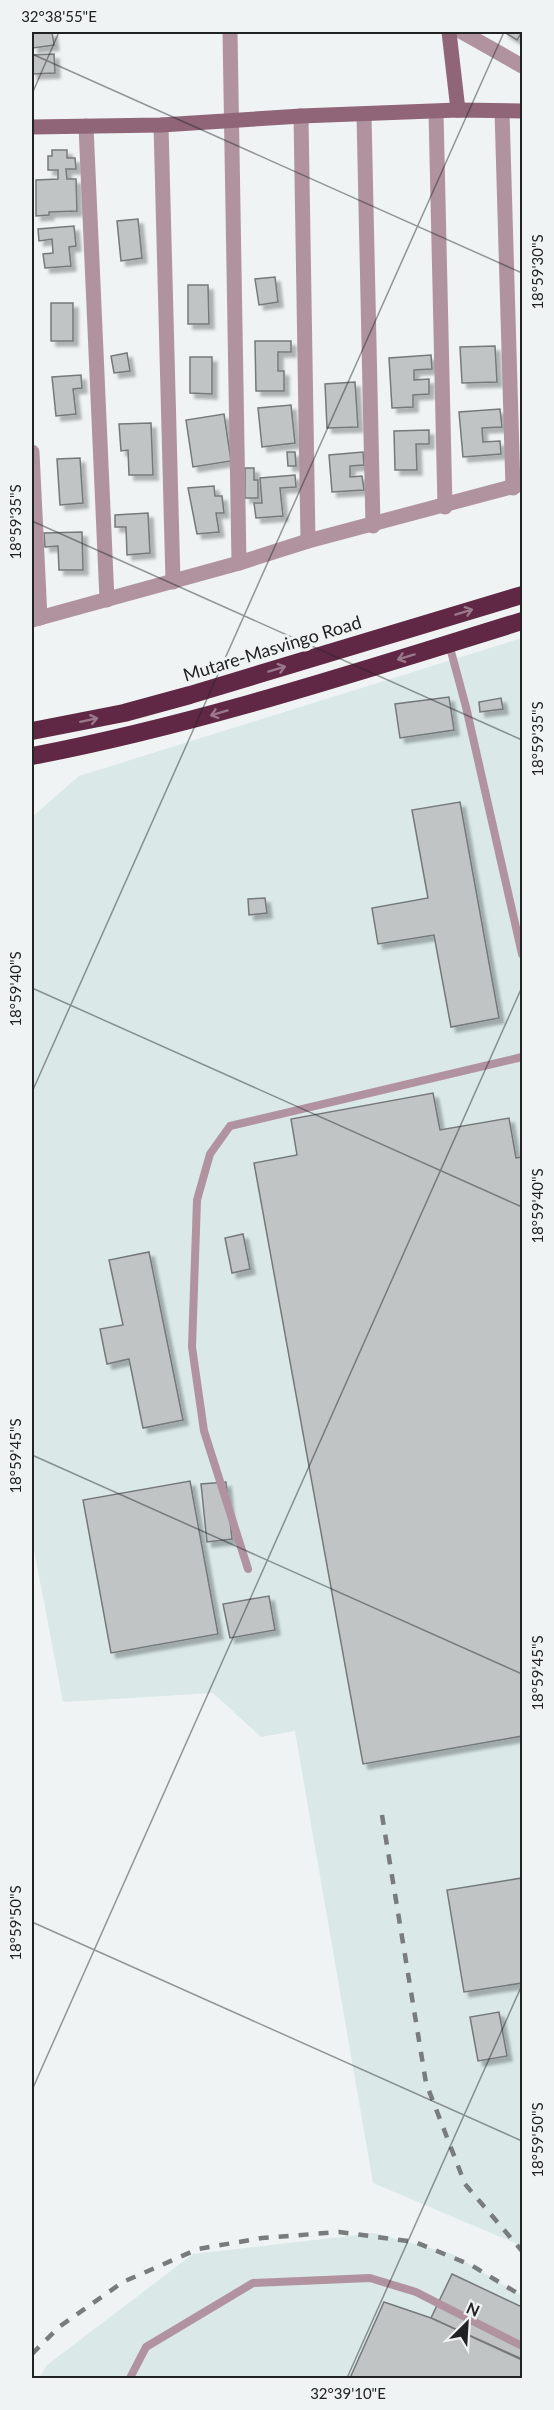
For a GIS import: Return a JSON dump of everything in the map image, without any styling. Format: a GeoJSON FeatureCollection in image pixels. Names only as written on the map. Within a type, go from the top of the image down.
{"type":"FeatureCollection","features":[{"type":"Feature","properties":{"kind":"highway","name":"Mutare-Masvingo Road"},"geometry":{"type":"LineString","coordinates":[[32,731],[124,713],[190,695],[522,595]]}},
{"type":"Feature","properties":{"kind":"highway"},"geometry":{"type":"LineString","coordinates":[[32,756],[192,721],[522,621]]}},
{"type":"Feature","properties":{"kind":"street"},"geometry":{"type":"LineString","coordinates":[[230,32],[239,563]]}},
{"type":"Feature","properties":{"kind":"street"},"geometry":{"type":"LineString","coordinates":[[448,32],[458,111]]}},
{"type":"Feature","properties":{"kind":"street"},"geometry":{"type":"LineString","coordinates":[[462,32],[522,66]]}},
{"type":"Feature","properties":{"kind":"street"},"geometry":{"type":"LineString","coordinates":[[32,452],[36,619],[173,582],[308,541],[373,526],[518,486],[502,111]]}},
{"type":"Feature","properties":{"kind":"street"},"geometry":{"type":"LineString","coordinates":[[32,127],[161,125],[301,116],[522,111]]}},
{"type":"Feature","properties":{"kind":"street"},"geometry":{"type":"LineString","coordinates":[[436,112],[445,507]]}},
{"type":"Feature","properties":{"kind":"street"},"geometry":{"type":"LineString","coordinates":[[364,115],[373,526]]}},
{"type":"Feature","properties":{"kind":"street"},"geometry":{"type":"LineString","coordinates":[[301,116],[308,541]]}},
{"type":"Feature","properties":{"kind":"street"},"geometry":{"type":"LineString","coordinates":[[161,125],[173,582]]}},
{"type":"Feature","properties":{"kind":"street"},"geometry":{"type":"LineString","coordinates":[[86,126],[107,600]]}},
{"type":"Feature","properties":{"kind":"lane"},"geometry":{"type":"LineString","coordinates":[[448,644],[466,707],[522,954]]}},
{"type":"Feature","properties":{"kind":"lane"},"geometry":{"type":"LineString","coordinates":[[248,1569],[204,1431],[192,1347],[197,1200],[210,1154],[230,1126],[522,1057]]}},
{"type":"Feature","properties":{"kind":"lane"},"geometry":{"type":"LineString","coordinates":[[130,2379],[146,2347],[253,2283],[370,2278],[416,2292],[522,2346]]}},
{"type":"Feature","properties":{"kind":"shaded area"},"geometry":{"type":"Polygon","coordinates":[[[522,638],[522,2246],[373,2183],[295,1731],[261,1737],[213,1693],[63,1702],[32,1539],[32,817],[79,776],[522,638]]]}},
{"type":"Feature","properties":{"kind":"shaded area"},"geometry":{"type":"Polygon","coordinates":[[[375,2233],[452,2254],[522,2296],[522,2378],[39,2378],[47,2365],[193,2254],[375,2233]]]}},
{"type":"Feature","properties":{"kind":"building"},"geometry":{"type":"Polygon","coordinates":[[[32,32],[52,32],[54,45],[33,48],[32,32]]]}},
{"type":"Feature","properties":{"kind":"building"},"geometry":{"type":"Polygon","coordinates":[[[504,32],[522,32],[517,40],[504,32]]]}},
{"type":"Feature","properties":{"kind":"building"},"geometry":{"type":"Polygon","coordinates":[[[54,54],[55,73],[32,74],[32,55],[54,54]]]}},
{"type":"Feature","properties":{"kind":"building"},"geometry":{"type":"Polygon","coordinates":[[[52,150],[67,150],[67,158],[75,158],[76,169],[66,169],[67,179],[76,179],[77,211],[49,212],[49,215],[36,216],[36,180],[58,179],[58,170],[48,170],[48,156],[52,156],[52,150]]]}},
{"type":"Feature","properties":{"kind":"building"},"geometry":{"type":"Polygon","coordinates":[[[138,219],[142,258],[121,261],[117,221],[138,219]]]}},
{"type":"Feature","properties":{"kind":"building"},"geometry":{"type":"Polygon","coordinates":[[[74,226],[76,246],[69,247],[71,266],[45,268],[43,254],[53,253],[52,239],[39,241],[38,229],[74,226]]]}},
{"type":"Feature","properties":{"kind":"building"},"geometry":{"type":"Polygon","coordinates":[[[275,277],[278,302],[259,305],[255,279],[275,277]]]}},
{"type":"Feature","properties":{"kind":"building"},"geometry":{"type":"Polygon","coordinates":[[[188,285],[208,285],[209,324],[188,324],[188,285]]]}},
{"type":"Feature","properties":{"kind":"building"},"geometry":{"type":"Polygon","coordinates":[[[51,303],[73,303],[73,341],[51,341],[51,303]]]}},
{"type":"Feature","properties":{"kind":"building"},"geometry":{"type":"Polygon","coordinates":[[[255,341],[291,341],[291,352],[278,352],[278,371],[284,371],[284,391],[256,391],[255,341]]]}},
{"type":"Feature","properties":{"kind":"building"},"geometry":{"type":"Polygon","coordinates":[[[495,346],[497,382],[462,383],[460,347],[495,346]]]}},
{"type":"Feature","properties":{"kind":"building"},"geometry":{"type":"Polygon","coordinates":[[[127,353],[130,371],[114,373],[111,356],[127,353]]]}},
{"type":"Feature","properties":{"kind":"building"},"geometry":{"type":"Polygon","coordinates":[[[431,355],[432,369],[414,370],[414,380],[429,379],[429,394],[413,395],[413,407],[392,408],[389,358],[431,355]]]}},
{"type":"Feature","properties":{"kind":"building"},"geometry":{"type":"Polygon","coordinates":[[[190,357],[212,357],[212,394],[190,393],[190,357]]]}},
{"type":"Feature","properties":{"kind":"building"},"geometry":{"type":"Polygon","coordinates":[[[81,375],[82,388],[73,389],[76,414],[56,416],[52,377],[81,375]]]}},
{"type":"Feature","properties":{"kind":"building"},"geometry":{"type":"Polygon","coordinates":[[[355,382],[358,427],[327,428],[325,384],[355,382]]]}},
{"type":"Feature","properties":{"kind":"building"},"geometry":{"type":"Polygon","coordinates":[[[291,405],[295,443],[262,447],[258,408],[291,405]]]}},
{"type":"Feature","properties":{"kind":"building"},"geometry":{"type":"Polygon","coordinates":[[[500,409],[502,427],[482,428],[483,442],[500,441],[501,454],[463,457],[459,412],[500,409]]]}},
{"type":"Feature","properties":{"kind":"building"},"geometry":{"type":"Polygon","coordinates":[[[224,414],[231,461],[193,467],[186,420],[224,414]]]}},
{"type":"Feature","properties":{"kind":"building"},"geometry":{"type":"Polygon","coordinates":[[[151,423],[153,475],[129,475],[128,450],[121,451],[119,424],[151,423]]]}},
{"type":"Feature","properties":{"kind":"building"},"geometry":{"type":"Polygon","coordinates":[[[429,430],[429,444],[416,444],[417,470],[395,470],[394,431],[429,430]]]}},
{"type":"Feature","properties":{"kind":"building"},"geometry":{"type":"Polygon","coordinates":[[[287,452],[295,452],[296,466],[288,466],[287,452]]]}},
{"type":"Feature","properties":{"kind":"building"},"geometry":{"type":"Polygon","coordinates":[[[363,452],[364,465],[350,466],[350,477],[362,476],[364,490],[332,492],[329,455],[363,452]]]}},
{"type":"Feature","properties":{"kind":"building"},"geometry":{"type":"Polygon","coordinates":[[[80,458],[83,503],[60,505],[57,459],[80,458]]]}},
{"type":"Feature","properties":{"kind":"building"},"geometry":{"type":"Polygon","coordinates":[[[245,468],[254,468],[254,480],[258,480],[258,498],[245,498],[245,468]]]}},
{"type":"Feature","properties":{"kind":"building"},"geometry":{"type":"Polygon","coordinates":[[[295,475],[296,487],[280,488],[283,516],[256,518],[254,503],[262,503],[260,478],[295,475]]]}},
{"type":"Feature","properties":{"kind":"building"},"geometry":{"type":"Polygon","coordinates":[[[214,486],[215,496],[222,496],[224,513],[216,513],[219,532],[197,534],[188,488],[214,486]]]}},
{"type":"Feature","properties":{"kind":"building"},"geometry":{"type":"Polygon","coordinates":[[[148,513],[150,553],[127,555],[126,527],[115,527],[115,515],[148,513]]]}},
{"type":"Feature","properties":{"kind":"building"},"geometry":{"type":"Polygon","coordinates":[[[82,532],[83,570],[59,570],[58,546],[45,547],[44,533],[82,532]]]}},
{"type":"Feature","properties":{"kind":"building"},"geometry":{"type":"Polygon","coordinates":[[[449,697],[454,730],[400,738],[395,704],[449,697]]]}},
{"type":"Feature","properties":{"kind":"building"},"geometry":{"type":"Polygon","coordinates":[[[501,698],[503,709],[480,712],[479,702],[501,698]]]}},
{"type":"Feature","properties":{"kind":"building"},"geometry":{"type":"Polygon","coordinates":[[[460,802],[499,1018],[451,1027],[434,935],[378,944],[372,908],[428,898],[412,810],[460,802]]]}},
{"type":"Feature","properties":{"kind":"building"},"geometry":{"type":"Polygon","coordinates":[[[265,898],[267,913],[249,915],[248,899],[265,898]]]}},
{"type":"Feature","properties":{"kind":"building"},"geometry":{"type":"Polygon","coordinates":[[[433,1093],[440,1130],[509,1118],[516,1158],[522,1157],[522,1736],[363,1764],[254,1163],[297,1155],[291,1119],[433,1093]]]}},
{"type":"Feature","properties":{"kind":"building"},"geometry":{"type":"Polygon","coordinates":[[[243,1234],[250,1269],[232,1273],[225,1238],[243,1234]]]}},
{"type":"Feature","properties":{"kind":"building"},"geometry":{"type":"Polygon","coordinates":[[[149,1252],[183,1420],[143,1428],[129,1359],[107,1364],[100,1329],[123,1325],[109,1260],[149,1252]]]}},
{"type":"Feature","properties":{"kind":"building"},"geometry":{"type":"Polygon","coordinates":[[[190,1481],[218,1634],[111,1653],[83,1500],[190,1481]]]}},
{"type":"Feature","properties":{"kind":"building"},"geometry":{"type":"Polygon","coordinates":[[[226,1482],[232,1539],[207,1542],[201,1484],[226,1482]]]}},
{"type":"Feature","properties":{"kind":"building"},"geometry":{"type":"Polygon","coordinates":[[[269,1596],[275,1630],[230,1638],[223,1604],[269,1596]]]}},
{"type":"Feature","properties":{"kind":"building"},"geometry":{"type":"Polygon","coordinates":[[[522,1878],[522,1983],[464,1992],[447,1890],[522,1878]]]}},
{"type":"Feature","properties":{"kind":"building"},"geometry":{"type":"Polygon","coordinates":[[[499,2012],[507,2056],[478,2061],[470,2017],[499,2012]]]}},
{"type":"Feature","properties":{"kind":"building"},"geometry":{"type":"Polygon","coordinates":[[[452,2274],[522,2307],[522,2359],[431,2318],[452,2274]]]}},
{"type":"Feature","properties":{"kind":"building"},"geometry":{"type":"Polygon","coordinates":[[[384,2302],[431,2318],[522,2360],[522,2378],[350,2378],[384,2302]]]}},
{"type":"Feature","properties":{"kind":"railway"},"geometry":{"type":"LineString","coordinates":[[382,1815],[426,2083],[465,2184],[522,2251]]}},
{"type":"Feature","properties":{"kind":"railway"},"geometry":{"type":"LineString","coordinates":[[32,2354],[59,2327],[123,2282],[198,2249],[262,2238],[339,2232],[415,2242],[471,2265],[522,2296]]}}]}
